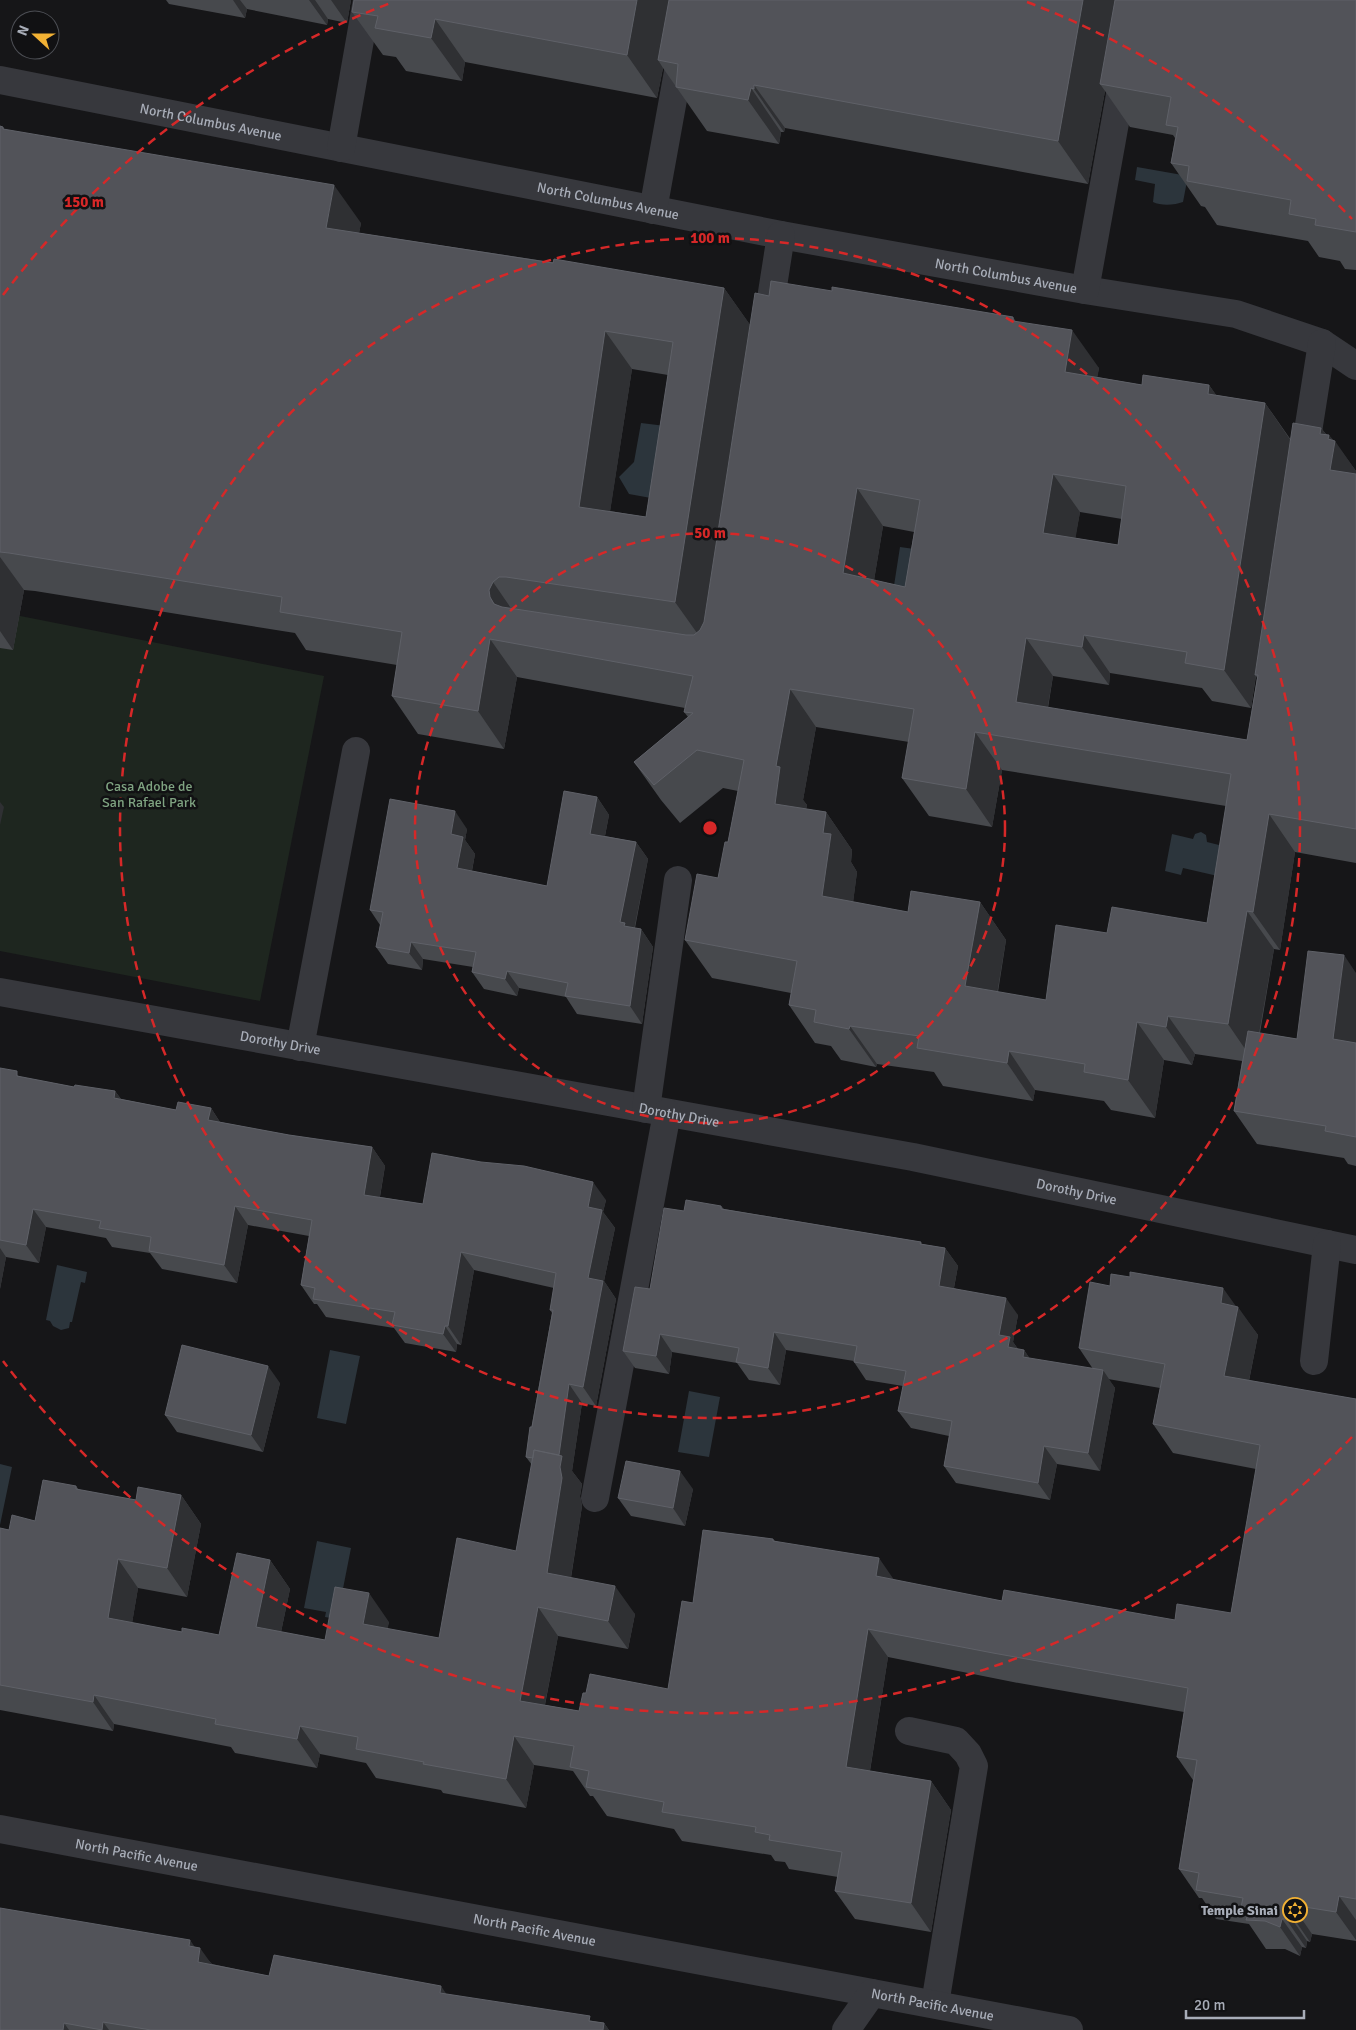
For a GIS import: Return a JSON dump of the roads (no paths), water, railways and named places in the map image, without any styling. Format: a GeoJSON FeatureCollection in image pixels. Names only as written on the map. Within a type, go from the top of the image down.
{"type":"FeatureCollection","features":[{"type":"Feature","properties":{"kind":"street"},"geometry":{"type":"LineString","coordinates":[[341,148],[367,0]]}},
{"type":"Feature","properties":{"kind":"street"},"geometry":{"type":"LineString","coordinates":[[653,210],[691,0]]}},
{"type":"Feature","properties":{"kind":"street"},"geometry":{"type":"LineString","coordinates":[[1085,290],[1137,0]]}},
{"type":"Feature","properties":{"kind":"street","name":"North Columbus Avenue"},"geometry":{"type":"LineString","coordinates":[[0,80],[781,236],[1085,290],[1236,314],[1322,343],[1356,366]]}},
{"type":"Feature","properties":{"kind":"street"},"geometry":{"type":"LineString","coordinates":[[764,346],[781,236]]}},
{"type":"Feature","properties":{"kind":"street"},"geometry":{"type":"LineString","coordinates":[[1299,490],[1322,343]]}},
{"type":"Feature","properties":{"kind":"street"},"geometry":{"type":"LineString","coordinates":[[300,1047],[356,751]]}},
{"type":"Feature","properties":{"kind":"street"},"geometry":{"type":"LineString","coordinates":[[595,1498],[656,1111],[678,880]]}},
{"type":"Feature","properties":{"kind":"street","name":"Dorothy Drive"},"geometry":{"type":"LineString","coordinates":[[0,992],[913,1157],[1356,1250]]}},
{"type":"Feature","properties":{"kind":"street"},"geometry":{"type":"LineString","coordinates":[[1314,1361],[1327,1244]]}},
{"type":"Feature","properties":{"kind":"street"},"geometry":{"type":"LineString","coordinates":[[909,1731],[956,1741],[968,1754],[974,1766],[935,2004]]}},
{"type":"Feature","properties":{"kind":"street","name":"North Pacific Avenue"},"geometry":{"type":"LineString","coordinates":[[0,1829],[935,2004],[994,2023],[1069,2030]]}},
{"type":"Feature","properties":{"kind":"street"},"geometry":{"type":"LineString","coordinates":[[846,2030],[872,1993]]}},
{"type":"Feature","properties":{"kind":"place","name":"Temple Sinai"},"geometry":{"type":"Point","coordinates":[1295,1910]}},
{"type":"Feature","properties":{"kind":"park label","name":"Casa Adobe de San Rafael Park"},"geometry":{"type":"Point","coordinates":[149,794]}}]}
